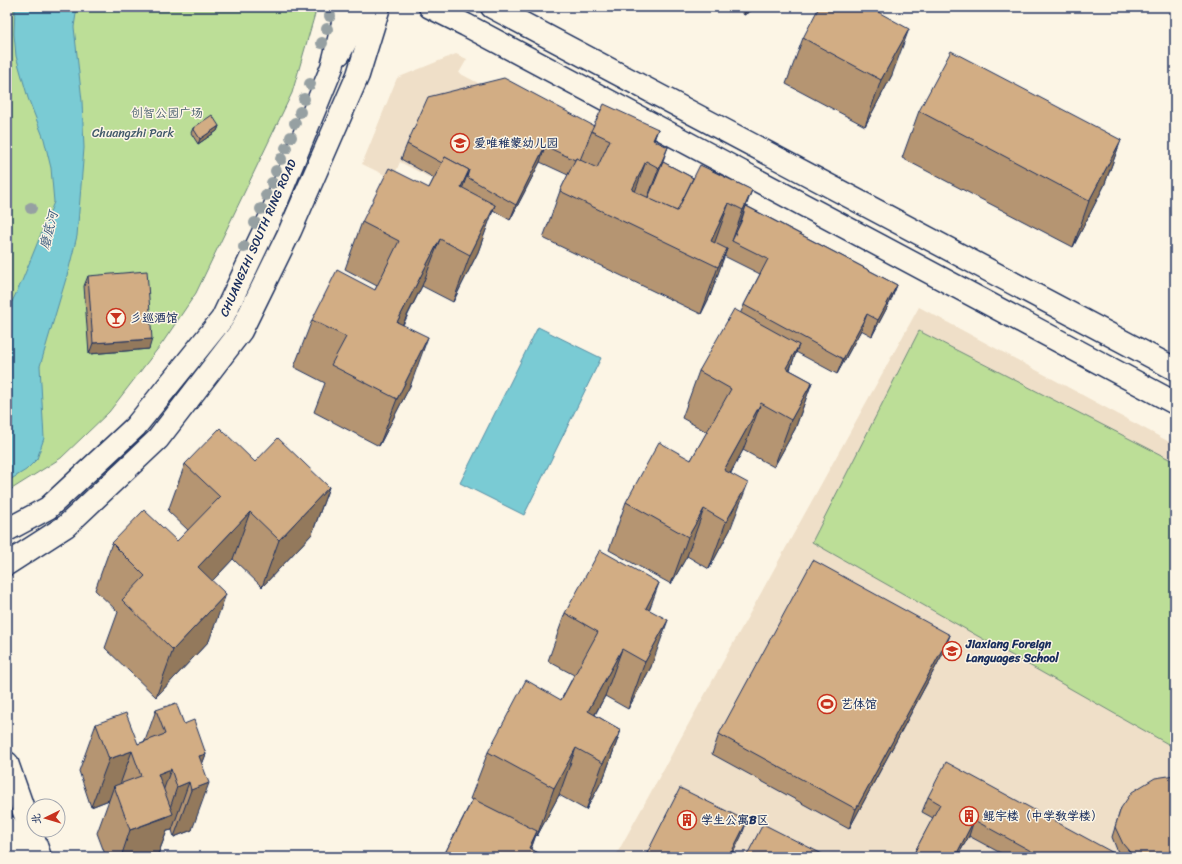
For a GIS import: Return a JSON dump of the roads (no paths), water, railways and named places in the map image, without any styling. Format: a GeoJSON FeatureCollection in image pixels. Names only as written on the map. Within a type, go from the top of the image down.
{"type":"FeatureCollection","features":[{"type":"Feature","properties":{"kind":"street","name":"CHUANGZHI SOUTH RING ROAD"},"geometry":{"type":"LineString","coordinates":[[7,530],[48,508],[135,427],[222,319],[270,218],[332,67],[347,7]]}},
{"type":"Feature","properties":{"kind":"street"},"geometry":{"type":"LineString","coordinates":[[332,67],[364,7]]}},
{"type":"Feature","properties":{"kind":"street"},"geometry":{"type":"LineString","coordinates":[[7,564],[66,526],[158,439],[241,331],[290,231],[358,75],[379,7]]}},
{"type":"Feature","properties":{"kind":"street"},"geometry":{"type":"LineString","coordinates":[[430,7],[480,32],[1175,403]]}},
{"type":"Feature","properties":{"kind":"street"},"geometry":{"type":"LineString","coordinates":[[492,7],[1175,369]]}},
{"type":"Feature","properties":{"kind":"street"},"geometry":{"type":"LineString","coordinates":[[7,763],[40,857]]}},
{"type":"Feature","properties":{"kind":"street"},"geometry":{"type":"LineString","coordinates":[[7,827],[18,857]]}},
{"type":"Feature","properties":{"kind":"water","name":"磨底河"},"geometry":{"type":"Polygon","coordinates":[[[15,7],[77,7],[74,27],[82,101],[84,148],[77,236],[40,366],[44,438],[37,459],[26,470],[8,481],[7,312],[22,281],[54,202],[51,168],[44,139],[28,98],[16,56],[14,34],[15,7]]]}},
{"type":"Feature","properties":{"kind":"water"},"geometry":{"type":"Polygon","coordinates":[[[538,327],[601,358],[524,515],[460,483],[538,327]]]}},
{"type":"Feature","properties":{"kind":"place","name":"爱唯稚蒙幼儿园"},"geometry":{"type":"Point","coordinates":[460,143]}},
{"type":"Feature","properties":{"kind":"place","name":"彡巡酒馆"},"geometry":{"type":"Point","coordinates":[116,318]}},
{"type":"Feature","properties":{"kind":"place","name":"Jiaxiang Foreign Languages School"},"geometry":{"type":"Point","coordinates":[952,651]}},
{"type":"Feature","properties":{"kind":"place","name":"艺体馆"},"geometry":{"type":"Point","coordinates":[827,704]}},
{"type":"Feature","properties":{"kind":"place","name":"鲲宇楼（中学教学楼）"},"geometry":{"type":"Point","coordinates":[969,816]}},
{"type":"Feature","properties":{"kind":"place","name":"学生公寓B区"},"geometry":{"type":"Point","coordinates":[687,820]}},
{"type":"Feature","properties":{"kind":"park label","name":"创智公园广场"},"geometry":{"type":"Point","coordinates":[167,113]}},
{"type":"Feature","properties":{"kind":"park label","name":"Chuangzhi Park"},"geometry":{"type":"Point","coordinates":[133,133]}}]}
